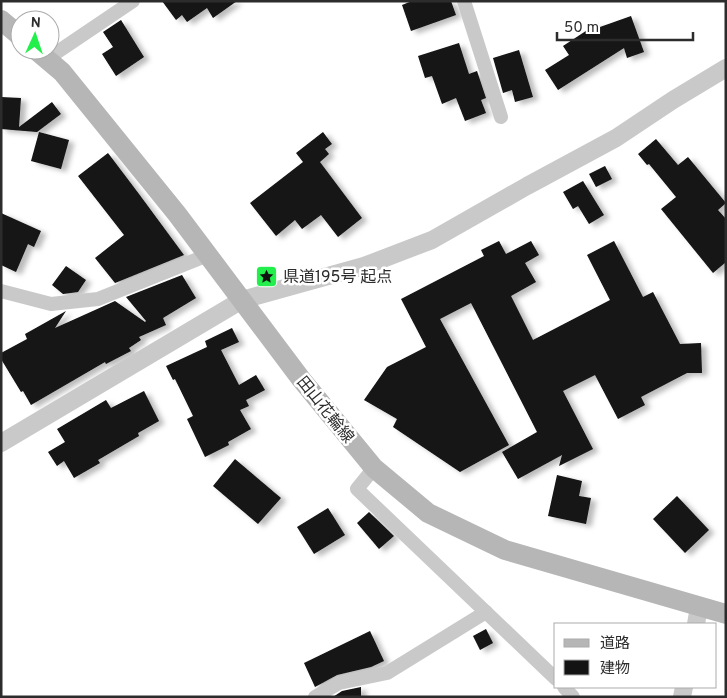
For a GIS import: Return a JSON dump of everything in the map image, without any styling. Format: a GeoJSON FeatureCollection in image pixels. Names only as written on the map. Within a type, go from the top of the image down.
{"type":"FeatureCollection","features":[{"type":"Feature","properties":{"kind":"main road","name":"田山花輪線"},"geometry":{"type":"LineString","coordinates":[[48,60],[62,72],[177,214],[301,379],[374,468],[428,513],[505,550],[697,615],[726,614]]}},
{"type":"Feature","properties":{"kind":"street"},"geometry":{"type":"LineString","coordinates":[[60,44],[133,1]]}},
{"type":"Feature","properties":{"kind":"street"},"geometry":{"type":"LineString","coordinates":[[464,1],[501,118]]}},
{"type":"Feature","properties":{"kind":"street"},"geometry":{"type":"LineString","coordinates":[[1,443],[242,300],[364,266],[432,240],[616,138],[726,68]]}},
{"type":"Feature","properties":{"kind":"street"},"geometry":{"type":"LineString","coordinates":[[1,291],[51,304],[98,299],[208,255]]}},
{"type":"Feature","properties":{"kind":"street"},"geometry":{"type":"LineString","coordinates":[[374,468],[357,489],[554,677]]}},
{"type":"Feature","properties":{"kind":"street"},"geometry":{"type":"LineString","coordinates":[[315,697],[339,683],[387,673],[486,612]]}},
{"type":"Feature","properties":{"kind":"building"},"geometry":{"type":"Polygon","coordinates":[[[162,1],[237,1],[213,18],[207,8],[187,22],[182,15],[176,20],[162,1]]]}},
{"type":"Feature","properties":{"kind":"building"},"geometry":{"type":"Polygon","coordinates":[[[412,1],[451,1],[456,15],[411,31],[402,5],[412,1]]]}},
{"type":"Feature","properties":{"kind":"building"},"geometry":{"type":"Polygon","coordinates":[[[631,16],[644,52],[627,58],[624,48],[558,90],[545,70],[569,55],[563,46],[598,23],[600,27],[631,16]]]}},
{"type":"Feature","properties":{"kind":"building"},"geometry":{"type":"Polygon","coordinates":[[[121,20],[144,57],[116,76],[102,54],[113,47],[103,32],[121,20]]]}},
{"type":"Feature","properties":{"kind":"building"},"geometry":{"type":"Polygon","coordinates":[[[459,43],[469,74],[477,71],[486,98],[481,100],[486,113],[465,121],[456,98],[442,104],[432,76],[425,78],[418,56],[459,43]]]}},
{"type":"Feature","properties":{"kind":"building"},"geometry":{"type":"Polygon","coordinates":[[[519,50],[533,97],[515,102],[512,90],[503,93],[493,58],[519,50]]]}},
{"type":"Feature","properties":{"kind":"building"},"geometry":{"type":"Polygon","coordinates":[[[1,97],[21,98],[19,127],[52,102],[61,114],[37,132],[1,129],[1,97]]]}},
{"type":"Feature","properties":{"kind":"building"},"geometry":{"type":"Polygon","coordinates":[[[39,132],[69,140],[61,169],[31,161],[39,132]]]}},
{"type":"Feature","properties":{"kind":"building"},"geometry":{"type":"Polygon","coordinates":[[[323,132],[332,144],[325,149],[329,154],[320,162],[362,218],[338,237],[321,215],[302,229],[295,220],[276,236],[250,203],[303,162],[296,153],[323,132]]]}},
{"type":"Feature","properties":{"kind":"building"},"geometry":{"type":"Polygon","coordinates":[[[656,139],[678,165],[688,157],[726,203],[718,210],[726,219],[726,262],[713,273],[661,209],[676,197],[649,164],[647,165],[638,154],[656,139]]]}},
{"type":"Feature","properties":{"kind":"building"},"geometry":{"type":"Polygon","coordinates":[[[108,153],[184,255],[115,283],[95,258],[124,235],[78,176],[108,153]]]}},
{"type":"Feature","properties":{"kind":"building"},"geometry":{"type":"Polygon","coordinates":[[[605,166],[612,179],[596,187],[589,174],[605,166]]]}},
{"type":"Feature","properties":{"kind":"building"},"geometry":{"type":"Polygon","coordinates":[[[583,181],[604,215],[589,224],[578,206],[573,209],[563,192],[583,181]]]}},
{"type":"Feature","properties":{"kind":"building"},"geometry":{"type":"Polygon","coordinates":[[[1,213],[41,231],[34,247],[28,244],[16,272],[1,265],[1,213]]]}},
{"type":"Feature","properties":{"kind":"building"},"geometry":{"type":"Polygon","coordinates":[[[499,241],[506,254],[531,241],[539,255],[525,263],[536,282],[511,296],[533,340],[610,300],[587,255],[614,241],[643,297],[653,292],[680,344],[701,343],[702,373],[687,373],[641,397],[645,405],[618,419],[595,375],[563,391],[593,449],[559,466],[562,455],[518,479],[502,452],[537,432],[471,303],[440,319],[509,445],[460,472],[393,427],[397,419],[364,400],[387,367],[426,347],[401,299],[484,256],[481,250],[499,241]]]}},
{"type":"Feature","properties":{"kind":"building"},"geometry":{"type":"Polygon","coordinates":[[[66,266],[86,280],[78,292],[63,294],[52,285],[66,266]]]}},
{"type":"Feature","properties":{"kind":"building"},"geometry":{"type":"Polygon","coordinates":[[[182,275],[196,298],[163,318],[166,325],[139,337],[141,340],[129,348],[131,351],[106,364],[105,362],[31,405],[1,359],[1,353],[27,339],[25,334],[66,311],[55,328],[115,301],[145,322],[126,297],[182,275]]]}},
{"type":"Feature","properties":{"kind":"building"},"geometry":{"type":"Polygon","coordinates":[[[232,328],[239,342],[221,350],[239,385],[256,375],[265,390],[246,400],[249,406],[240,410],[251,429],[228,442],[229,445],[205,457],[187,419],[193,416],[175,379],[173,380],[166,366],[207,347],[205,341],[232,328]]]}},
{"type":"Feature","properties":{"kind":"building"},"geometry":{"type":"Polygon","coordinates":[[[144,391],[159,421],[138,433],[139,436],[98,460],[100,463],[74,478],[64,461],[57,466],[48,452],[65,442],[57,429],[106,400],[111,408],[144,391]]]}},
{"type":"Feature","properties":{"kind":"building"},"geometry":{"type":"Polygon","coordinates":[[[235,459],[281,498],[258,524],[213,486],[235,459]]]}},
{"type":"Feature","properties":{"kind":"building"},"geometry":{"type":"Polygon","coordinates":[[[557,475],[582,481],[579,496],[591,498],[586,524],[548,516],[557,475]]]}},
{"type":"Feature","properties":{"kind":"building"},"geometry":{"type":"Polygon","coordinates":[[[677,496],[709,530],[685,553],[653,519],[677,496]]]}},
{"type":"Feature","properties":{"kind":"building"},"geometry":{"type":"Polygon","coordinates":[[[328,508],[345,535],[314,554],[297,527],[328,508]]]}},
{"type":"Feature","properties":{"kind":"building"},"geometry":{"type":"Polygon","coordinates":[[[369,512],[394,536],[379,549],[357,523],[369,512]]]}},
{"type":"Feature","properties":{"kind":"building"},"geometry":{"type":"Polygon","coordinates":[[[486,629],[493,643],[480,650],[473,636],[486,629]]]}},
{"type":"Feature","properties":{"kind":"building"},"geometry":{"type":"Polygon","coordinates":[[[370,631],[384,661],[371,667],[337,675],[315,687],[304,663],[370,631]]]}},
{"type":"Feature","properties":{"kind":"building"},"geometry":{"type":"Polygon","coordinates":[[[361,687],[361,697],[333,697],[342,691],[361,687]]]}},
{"type":"Feature","properties":{"kind":"place","name":"県道195号 起点"},"geometry":{"type":"Point","coordinates":[267,276]}}]}
